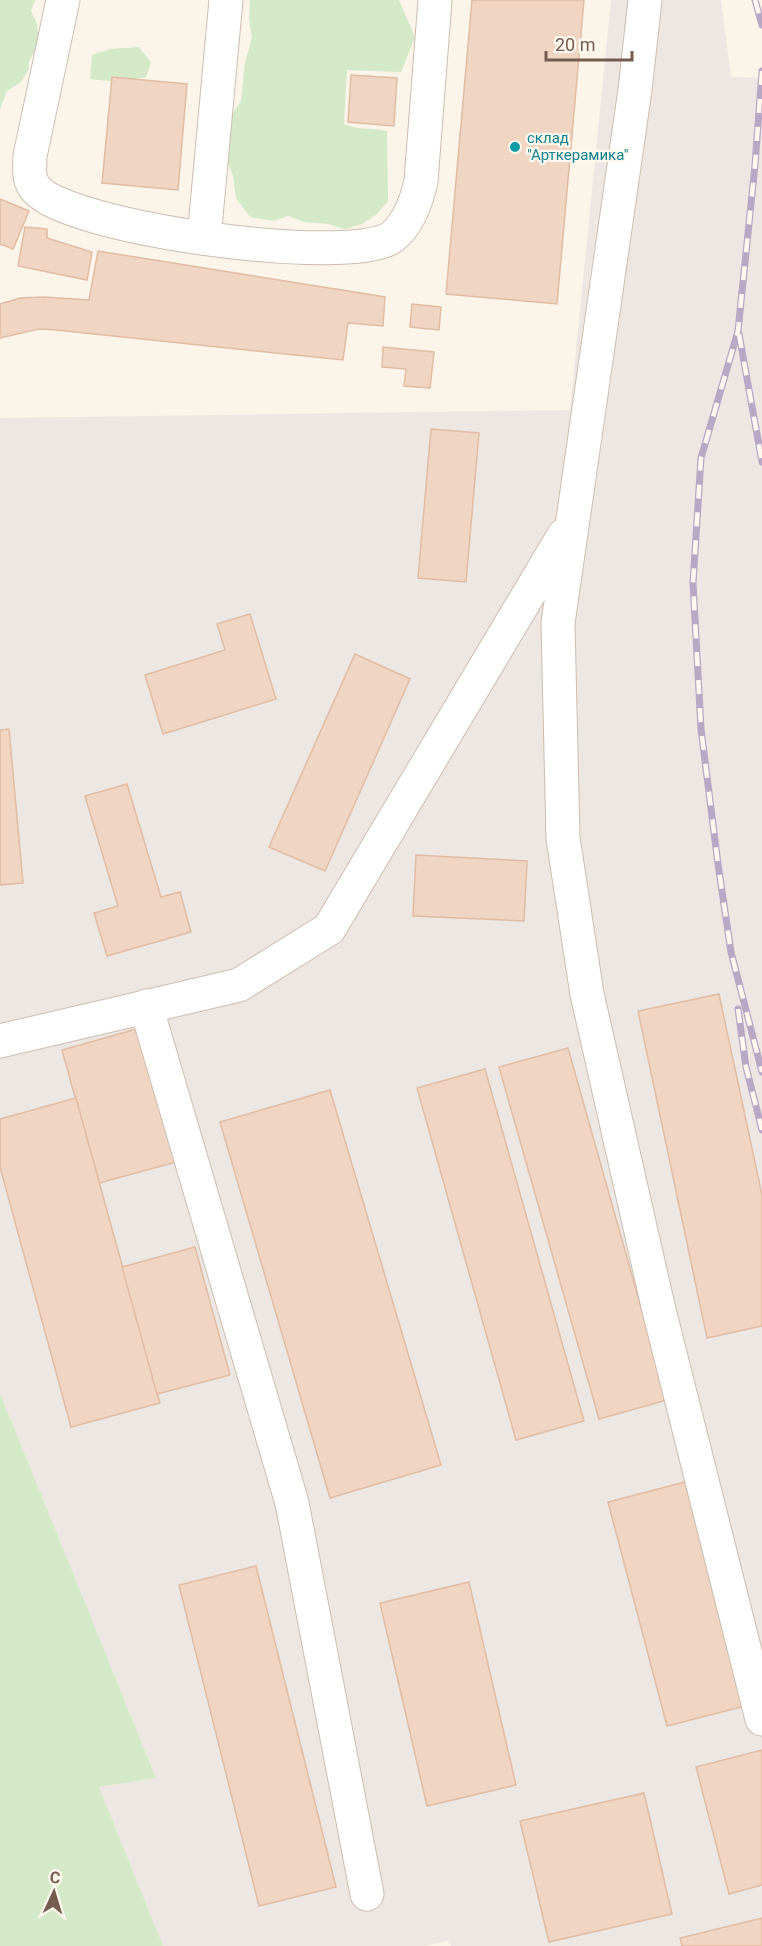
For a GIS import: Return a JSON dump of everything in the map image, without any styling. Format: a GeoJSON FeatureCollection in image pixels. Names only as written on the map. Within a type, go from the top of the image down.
{"type":"FeatureCollection","features":[{"type":"Feature","properties":{"kind":"lane"},"geometry":{"type":"LineString","coordinates":[[63,0],[30,156],[29,176],[36,190],[48,199],[88,215],[135,227],[204,238],[297,246],[346,247],[372,244],[392,237],[416,204],[421,181],[435,0]]}},
{"type":"Feature","properties":{"kind":"lane"},"geometry":{"type":"LineString","coordinates":[[204,238],[226,0]]}},
{"type":"Feature","properties":{"kind":"lane"},"geometry":{"type":"LineString","coordinates":[[645,0],[558,623],[563,838],[586,994],[658,1306],[762,1719]]}},
{"type":"Feature","properties":{"kind":"lane"},"geometry":{"type":"LineString","coordinates":[[0,1041],[239,985],[329,929],[571,524]]}},
{"type":"Feature","properties":{"kind":"lane"},"geometry":{"type":"LineString","coordinates":[[146,1006],[292,1503],[367,1894]]}},
{"type":"Feature","properties":{"kind":"shaded area"},"geometry":{"type":"Polygon","coordinates":[[[611,0],[721,0],[731,77],[759,78],[762,89],[762,1946],[451,1946],[447,1941],[424,1946],[163,1946],[99,1787],[156,1778],[0,1393],[0,418],[570,410],[611,0]]]}},
{"type":"Feature","properties":{"kind":"green space"},"geometry":{"type":"Polygon","coordinates":[[[0,0],[35,0],[31,11],[37,24],[39,44],[29,61],[29,69],[21,82],[7,91],[0,109],[0,0]]]}},
{"type":"Feature","properties":{"kind":"green space"},"geometry":{"type":"Polygon","coordinates":[[[250,0],[399,0],[415,37],[401,72],[347,70],[344,124],[387,131],[388,201],[377,214],[362,224],[345,229],[328,224],[304,222],[288,216],[274,221],[250,217],[236,198],[233,176],[226,158],[229,119],[241,101],[245,62],[252,38],[249,19],[250,0]]]}},
{"type":"Feature","properties":{"kind":"green space"},"geometry":{"type":"Polygon","coordinates":[[[139,47],[151,62],[146,77],[118,82],[90,79],[92,55],[110,49],[139,47]]]}},
{"type":"Feature","properties":{"kind":"green space"},"geometry":{"type":"Polygon","coordinates":[[[0,1393],[156,1778],[99,1787],[163,1946],[0,1946],[0,1393]]]}},
{"type":"Feature","properties":{"kind":"building","name":"склад \"Арткерамика\""},"geometry":{"type":"Polygon","coordinates":[[[472,0],[584,0],[557,304],[446,294],[472,0]]]}},
{"type":"Feature","properties":{"kind":"building"},"geometry":{"type":"Polygon","coordinates":[[[351,75],[397,78],[394,126],[348,122],[351,75]]]}},
{"type":"Feature","properties":{"kind":"building"},"geometry":{"type":"Polygon","coordinates":[[[112,77],[187,84],[178,190],[102,183],[112,77]]]}},
{"type":"Feature","properties":{"kind":"building"},"geometry":{"type":"Polygon","coordinates":[[[0,199],[29,211],[13,249],[0,244],[0,199]]]}},
{"type":"Feature","properties":{"kind":"building"},"geometry":{"type":"Polygon","coordinates":[[[25,227],[47,229],[47,238],[92,252],[87,280],[18,266],[25,227]]]}},
{"type":"Feature","properties":{"kind":"building"},"geometry":{"type":"Polygon","coordinates":[[[98,251],[385,297],[383,326],[348,323],[343,360],[56,330],[39,329],[0,338],[0,304],[20,298],[89,300],[98,251]]]}},
{"type":"Feature","properties":{"kind":"building"},"geometry":{"type":"Polygon","coordinates":[[[412,304],[441,307],[439,330],[410,327],[412,304]]]}},
{"type":"Feature","properties":{"kind":"building"},"geometry":{"type":"Polygon","coordinates":[[[383,347],[434,352],[430,388],[404,386],[406,369],[382,367],[383,347]]]}},
{"type":"Feature","properties":{"kind":"building"},"geometry":{"type":"Polygon","coordinates":[[[431,429],[479,433],[466,582],[418,578],[431,429]]]}},
{"type":"Feature","properties":{"kind":"building"},"geometry":{"type":"Polygon","coordinates":[[[250,614],[276,699],[163,734],[145,675],[225,650],[217,624],[250,614]]]}},
{"type":"Feature","properties":{"kind":"building"},"geometry":{"type":"Polygon","coordinates":[[[355,654],[410,679],[325,871],[269,847],[355,654]]]}},
{"type":"Feature","properties":{"kind":"building"},"geometry":{"type":"Polygon","coordinates":[[[9,729],[23,883],[0,885],[0,730],[9,729]]]}},
{"type":"Feature","properties":{"kind":"building"},"geometry":{"type":"Polygon","coordinates":[[[127,784],[161,897],[180,892],[191,932],[107,956],[94,913],[118,906],[85,796],[127,784]]]}},
{"type":"Feature","properties":{"kind":"building"},"geometry":{"type":"Polygon","coordinates":[[[416,855],[527,861],[524,921],[413,916],[416,855]]]}},
{"type":"Feature","properties":{"kind":"building"},"geometry":{"type":"Polygon","coordinates":[[[719,994],[762,1195],[762,1326],[707,1338],[638,1011],[719,994]]]}},
{"type":"Feature","properties":{"kind":"building"},"geometry":{"type":"Polygon","coordinates":[[[140,1028],[176,1162],[99,1183],[62,1050],[140,1028]]]}},
{"type":"Feature","properties":{"kind":"building"},"geometry":{"type":"Polygon","coordinates":[[[568,1048],[667,1400],[599,1419],[499,1067],[568,1048]]]}},
{"type":"Feature","properties":{"kind":"building"},"geometry":{"type":"Polygon","coordinates":[[[485,1069],[584,1421],[516,1440],[417,1088],[485,1069]]]}},
{"type":"Feature","properties":{"kind":"building"},"geometry":{"type":"Polygon","coordinates":[[[330,1090],[441,1465],[330,1498],[220,1122],[330,1090]]]}},
{"type":"Feature","properties":{"kind":"building"},"geometry":{"type":"Polygon","coordinates":[[[76,1098],[160,1403],[71,1427],[0,1167],[0,1119],[76,1098]]]}},
{"type":"Feature","properties":{"kind":"building"},"geometry":{"type":"Polygon","coordinates":[[[195,1247],[230,1375],[157,1394],[122,1267],[195,1247]]]}},
{"type":"Feature","properties":{"kind":"building"},"geometry":{"type":"Polygon","coordinates":[[[689,1481],[749,1705],[667,1726],[608,1502],[689,1481]]]}},
{"type":"Feature","properties":{"kind":"building"},"geometry":{"type":"Polygon","coordinates":[[[256,1566],[336,1887],[259,1906],[179,1585],[256,1566]]]}},
{"type":"Feature","properties":{"kind":"building"},"geometry":{"type":"Polygon","coordinates":[[[469,1582],[516,1785],[427,1806],[380,1603],[469,1582]]]}},
{"type":"Feature","properties":{"kind":"building"},"geometry":{"type":"Polygon","coordinates":[[[762,1750],[762,1885],[729,1894],[696,1767],[762,1750]]]}},
{"type":"Feature","properties":{"kind":"building"},"geometry":{"type":"Polygon","coordinates":[[[644,1793],[672,1914],[549,1942],[520,1821],[644,1793]]]}},
{"type":"Feature","properties":{"kind":"building"},"geometry":{"type":"Polygon","coordinates":[[[762,1918],[762,1946],[682,1946],[680,1938],[762,1918]]]}},
{"type":"Feature","properties":{"kind":"railway"},"geometry":{"type":"LineString","coordinates":[[755,0],[762,25]]}},
{"type":"Feature","properties":{"kind":"railway"},"geometry":{"type":"LineString","coordinates":[[762,71],[738,331],[701,458],[693,583],[701,729],[718,864],[731,952],[762,1072]]}},
{"type":"Feature","properties":{"kind":"railway"},"geometry":{"type":"LineString","coordinates":[[739,334],[762,462]]}},
{"type":"Feature","properties":{"kind":"railway"},"geometry":{"type":"LineString","coordinates":[[738,1009],[746,1067],[762,1130]]}},
{"type":"Feature","properties":{"kind":"place","name":"склад \"Арткерамика\""},"geometry":{"type":"Point","coordinates":[515,147]}}]}
